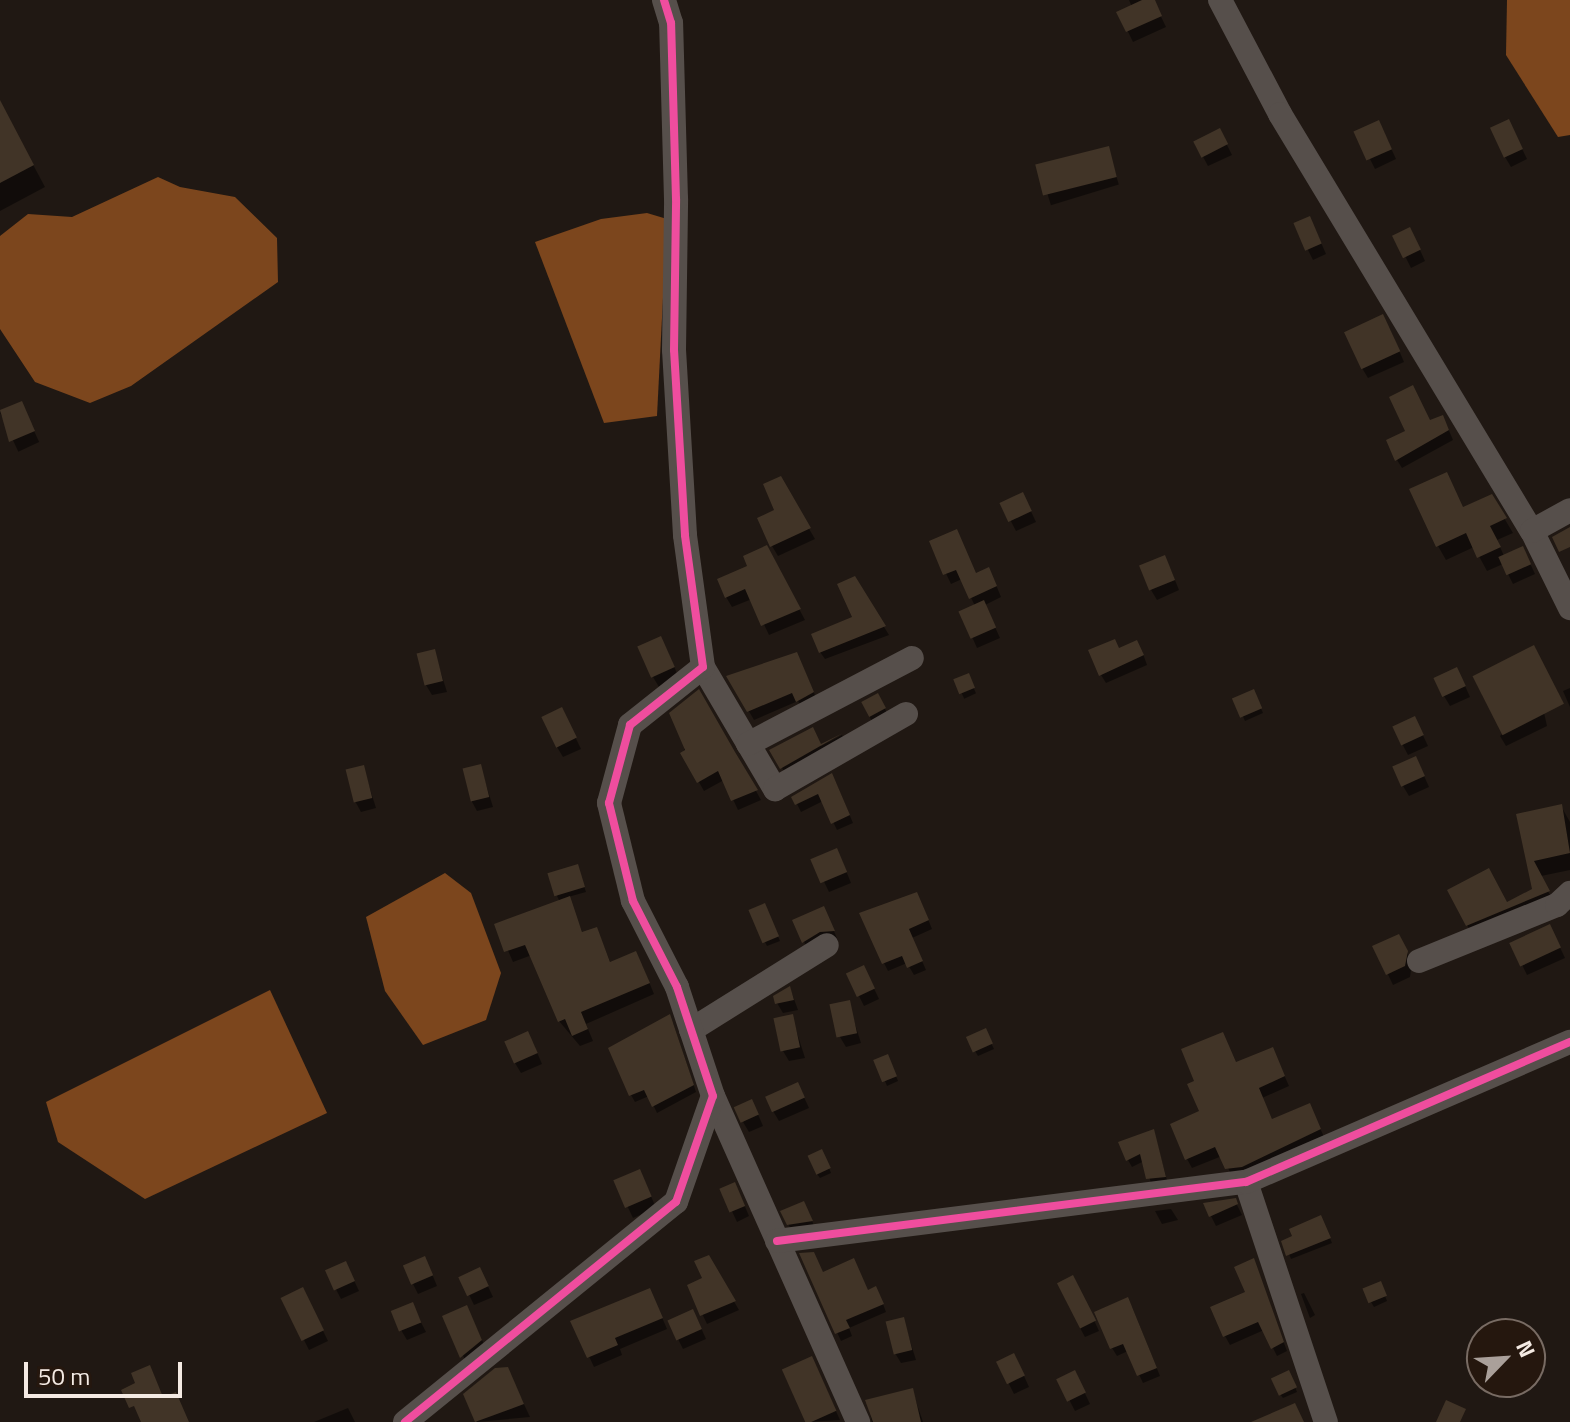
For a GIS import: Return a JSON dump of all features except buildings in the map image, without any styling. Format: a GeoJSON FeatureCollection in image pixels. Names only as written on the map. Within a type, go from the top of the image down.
{"type":"FeatureCollection","features":[{"type":"Feature","properties":{"kind":"street"},"geometry":{"type":"LineString","coordinates":[[664,0],[671,23],[680,442],[703,667],[775,789],[906,714]]}},
{"type":"Feature","properties":{"kind":"street"},"geometry":{"type":"LineString","coordinates":[[1220,0],[1280,114],[1532,531],[1570,608]]}},
{"type":"Feature","properties":{"kind":"street"},"geometry":{"type":"LineString","coordinates":[[1532,531],[1570,510]]}},
{"type":"Feature","properties":{"kind":"street"},"geometry":{"type":"LineString","coordinates":[[748,744],[912,658]]}},
{"type":"Feature","properties":{"kind":"street"},"geometry":{"type":"LineString","coordinates":[[703,667],[630,725],[609,803],[633,901],[677,987],[713,1096],[858,1422]]}},
{"type":"Feature","properties":{"kind":"street"},"geometry":{"type":"LineString","coordinates":[[1419,961],[1557,905],[1570,893]]}},
{"type":"Feature","properties":{"kind":"street"},"geometry":{"type":"LineString","coordinates":[[691,1030],[827,945]]}},
{"type":"Feature","properties":{"kind":"street"},"geometry":{"type":"LineString","coordinates":[[777,1241],[1246,1182],[1570,1042]]}},
{"type":"Feature","properties":{"kind":"street"},"geometry":{"type":"LineString","coordinates":[[405,1422],[482,1365],[676,1202],[713,1096]]}},
{"type":"Feature","properties":{"kind":"street"},"geometry":{"type":"LineString","coordinates":[[1246,1182],[1326,1422]]}},
{"type":"Feature","properties":{"kind":"shaded area"},"geometry":{"type":"Polygon","coordinates":[[[1507,0],[1570,0],[1570,135],[1558,137],[1506,55],[1507,0]]]}},
{"type":"Feature","properties":{"kind":"shaded area"},"geometry":{"type":"Polygon","coordinates":[[[158,177],[180,187],[235,197],[277,238],[278,282],[131,386],[90,403],[35,382],[0,329],[0,236],[28,214],[72,217],[158,177]]]}},
{"type":"Feature","properties":{"kind":"shaded area"},"geometry":{"type":"Polygon","coordinates":[[[647,213],[667,219],[657,416],[604,423],[535,242],[601,219],[647,213]]]}},
{"type":"Feature","properties":{"kind":"shaded area"},"geometry":{"type":"Polygon","coordinates":[[[445,873],[471,893],[501,973],[486,1020],[423,1045],[385,991],[366,917],[445,873]]]}},
{"type":"Feature","properties":{"kind":"shaded area"},"geometry":{"type":"Polygon","coordinates":[[[270,990],[327,1113],[145,1199],[58,1142],[46,1102],[270,990]]]}},
{"type":"Feature","properties":{"kind":"cycle path"},"geometry":{"type":"LineString","coordinates":[[405,1422],[676,1202],[713,1096],[677,987],[633,901],[609,803],[630,725],[703,667],[685,535],[674,350],[676,199],[671,23],[664,0]]}},
{"type":"Feature","properties":{"kind":"cycle path"},"geometry":{"type":"LineString","coordinates":[[777,1241],[1246,1182],[1570,1042]]}}]}
